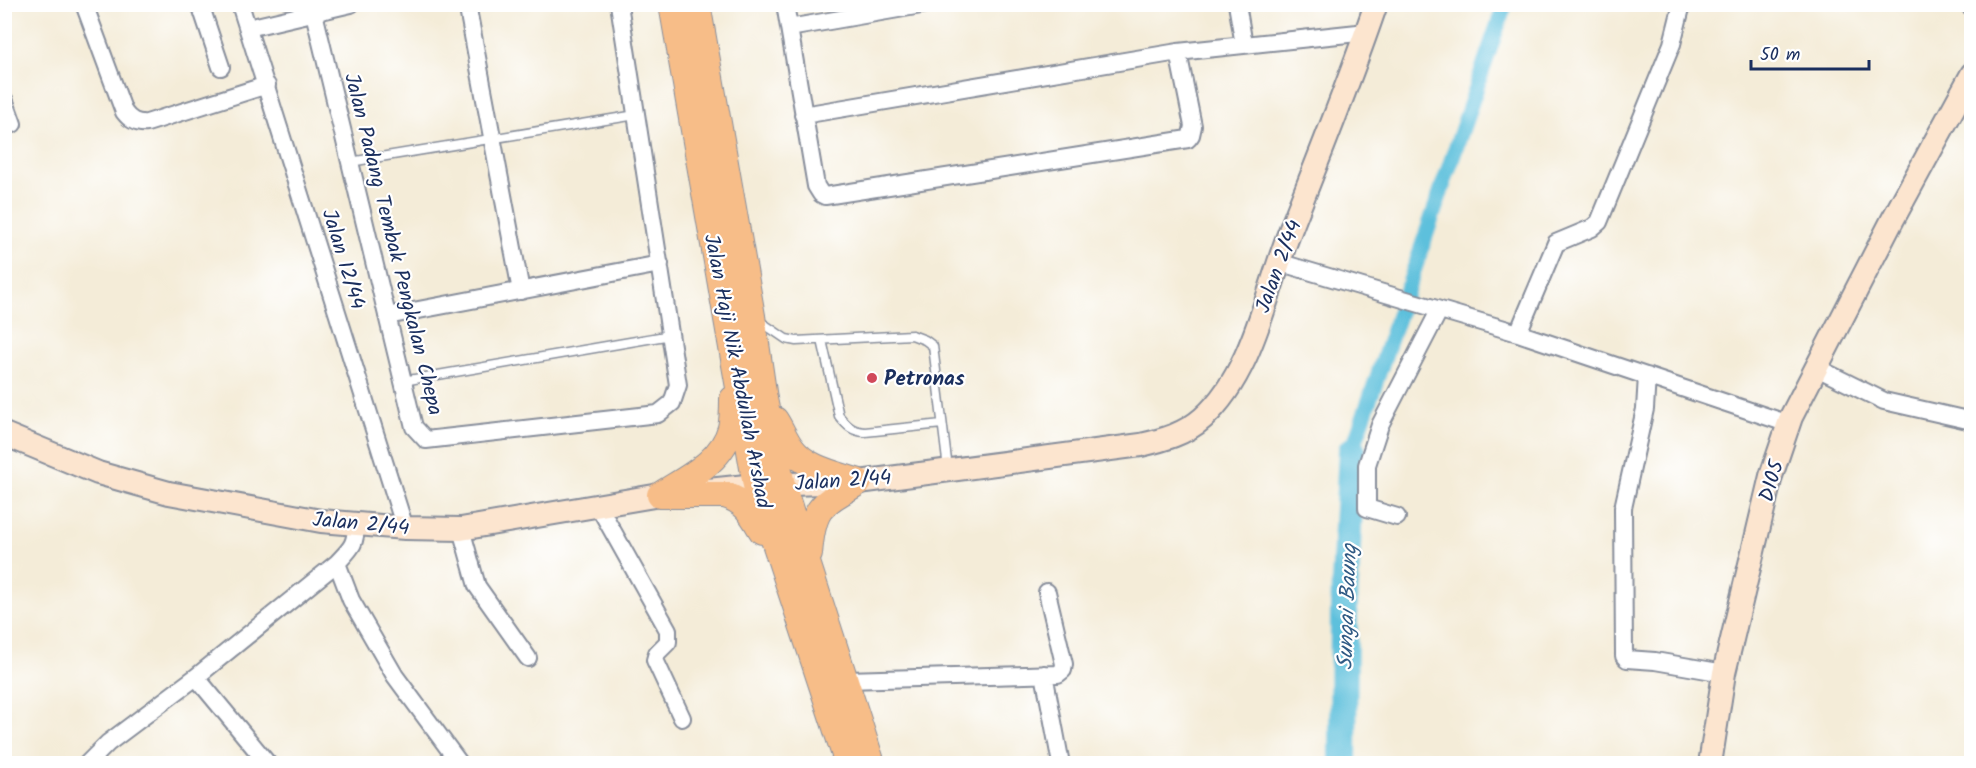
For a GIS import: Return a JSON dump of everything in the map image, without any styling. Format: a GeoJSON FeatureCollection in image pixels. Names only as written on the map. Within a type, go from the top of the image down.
{"type":"FeatureCollection","features":[{"type":"Feature","properties":{"kind":"main road","name":"Jalan Haji Nik Abdullah Arshad"},"geometry":{"type":"LineString","coordinates":[[672,4],[756,484],[848,764]]}},
{"type":"Feature","properties":{"kind":"main road","name":"Jalan Haji Nik Abdullah Arshad"},"geometry":{"type":"LineString","coordinates":[[697,4],[752,316],[764,399],[782,485],[872,764]]}},
{"type":"Feature","properties":{"kind":"main road"},"geometry":{"type":"LineString","coordinates":[[660,495],[706,466],[724,443],[731,427],[736,371]]}},
{"type":"Feature","properties":{"kind":"main road"},"geometry":{"type":"LineString","coordinates":[[764,399],[792,450],[801,458],[822,470],[859,482]]}},
{"type":"Feature","properties":{"kind":"main road"},"geometry":{"type":"LineString","coordinates":[[808,563],[811,527],[820,508],[829,499],[859,482]]}},
{"type":"Feature","properties":{"kind":"main road"},"geometry":{"type":"LineString","coordinates":[[660,495],[724,495],[743,504],[752,512],[785,574]]}},
{"type":"Feature","properties":{"kind":"street"},"geometry":{"type":"LineString","coordinates":[[84,4],[124,112],[134,122],[147,123],[267,85]]}},
{"type":"Feature","properties":{"kind":"street"},"geometry":{"type":"LineString","coordinates":[[200,4],[221,66]]}},
{"type":"Feature","properties":{"kind":"street","name":"Jalan 12/44"},"geometry":{"type":"LineString","coordinates":[[240,4],[405,528]]}},
{"type":"Feature","properties":{"kind":"street"},"geometry":{"type":"LineString","coordinates":[[248,28],[351,4]]}},
{"type":"Feature","properties":{"kind":"street"},"geometry":{"type":"LineString","coordinates":[[467,4],[521,291]]}},
{"type":"Feature","properties":{"kind":"street","name":"Jalan Padang Tembak Pengkalan Chepa"},"geometry":{"type":"LineString","coordinates":[[315,13],[414,427],[426,440],[658,414],[672,403],[678,385],[619,4]]}},
{"type":"Feature","properties":{"kind":"street"},"geometry":{"type":"LineString","coordinates":[[785,4],[816,186],[825,196],[1183,140],[1191,135],[1193,126],[1178,52]]}},
{"type":"Feature","properties":{"kind":"street"},"geometry":{"type":"LineString","coordinates":[[789,28],[927,4]]}},
{"type":"Feature","properties":{"kind":"street"},"geometry":{"type":"LineString","coordinates":[[1237,4],[1244,45]]}},
{"type":"Feature","properties":{"kind":"street","name":"Jalan 2/44"},"geometry":{"type":"LineString","coordinates":[[4,434],[98,473],[169,493],[321,521],[405,528],[460,529],[660,495],[756,484],[859,482],[1141,445],[1180,433],[1202,419],[1234,380],[1245,358],[1278,262],[1376,4]]}},
{"type":"Feature","properties":{"kind":"street"},"geometry":{"type":"LineString","coordinates":[[1518,333],[1556,243],[1592,228],[1599,222],[1672,44],[1682,4]]}},
{"type":"Feature","properties":{"kind":"street"},"geometry":{"type":"LineString","coordinates":[[1967,4],[1971,7]]}},
{"type":"Feature","properties":{"kind":"street"},"geometry":{"type":"LineString","coordinates":[[803,116],[1178,52],[1366,32]]}},
{"type":"Feature","properties":{"kind":"street","name":"D105"},"geometry":{"type":"LineString","coordinates":[[1710,764],[1724,674],[1771,476],[1789,424],[1815,367],[1971,74]]}},
{"type":"Feature","properties":{"kind":"street"},"geometry":{"type":"LineString","coordinates":[[4,99],[13,124]]}},
{"type":"Feature","properties":{"kind":"street"},"geometry":{"type":"LineString","coordinates":[[1278,262],[1518,333],[1789,424]]}},
{"type":"Feature","properties":{"kind":"street"},"geometry":{"type":"LineString","coordinates":[[387,316],[660,264]]}},
{"type":"Feature","properties":{"kind":"street"},"geometry":{"type":"LineString","coordinates":[[1397,517],[1367,508],[1366,465],[1380,425],[1439,311]]}},
{"type":"Feature","properties":{"kind":"street"},"geometry":{"type":"LineString","coordinates":[[1815,367],[1884,400],[1971,421]]}},
{"type":"Feature","properties":{"kind":"street"},"geometry":{"type":"LineString","coordinates":[[1647,376],[1645,409],[1623,508],[1624,656],[1627,659],[1655,661],[1724,674]]}},
{"type":"Feature","properties":{"kind":"street"},"geometry":{"type":"LineString","coordinates":[[598,505],[668,630],[668,642],[657,653],[655,660],[682,718]]}},
{"type":"Feature","properties":{"kind":"street"},"geometry":{"type":"LineString","coordinates":[[87,764],[108,743],[196,677],[337,563],[354,546],[356,524]]}},
{"type":"Feature","properties":{"kind":"street"},"geometry":{"type":"LineString","coordinates":[[460,529],[477,586],[528,658]]}},
{"type":"Feature","properties":{"kind":"street"},"geometry":{"type":"LineString","coordinates":[[337,563],[351,600],[395,676],[460,764]]}},
{"type":"Feature","properties":{"kind":"street"},"geometry":{"type":"LineString","coordinates":[[846,680],[1058,674],[1063,670],[1064,664],[1047,592]]}},
{"type":"Feature","properties":{"kind":"street"},"geometry":{"type":"LineString","coordinates":[[1044,674],[1061,764]]}},
{"type":"Feature","properties":{"kind":"street"},"geometry":{"type":"LineString","coordinates":[[196,677],[268,764]]}},
{"type":"Feature","properties":{"kind":"lane"},"geometry":{"type":"LineString","coordinates":[[350,162],[636,115]]}},
{"type":"Feature","properties":{"kind":"lane"},"geometry":{"type":"LineString","coordinates":[[752,316],[786,339],[796,341],[912,335],[925,339],[933,346],[948,470]]}},
{"type":"Feature","properties":{"kind":"lane"},"geometry":{"type":"LineString","coordinates":[[403,381],[671,335]]}},
{"type":"Feature","properties":{"kind":"lane"},"geometry":{"type":"LineString","coordinates":[[822,340],[839,416],[846,425],[856,431],[865,432],[942,424]]}},
{"type":"Feature","properties":{"kind":"waterway"},"geometry":{"type":"LineString","coordinates":[[1352,451],[1505,4]]}},
{"type":"Feature","properties":{"kind":"waterway","name":"Sungai Baung"},"geometry":{"type":"LineString","coordinates":[[1343,764],[1344,603],[1352,451]]}},
{"type":"Feature","properties":{"kind":"place","name":"Petronas"},"geometry":{"type":"Point","coordinates":[872,378]}}]}
